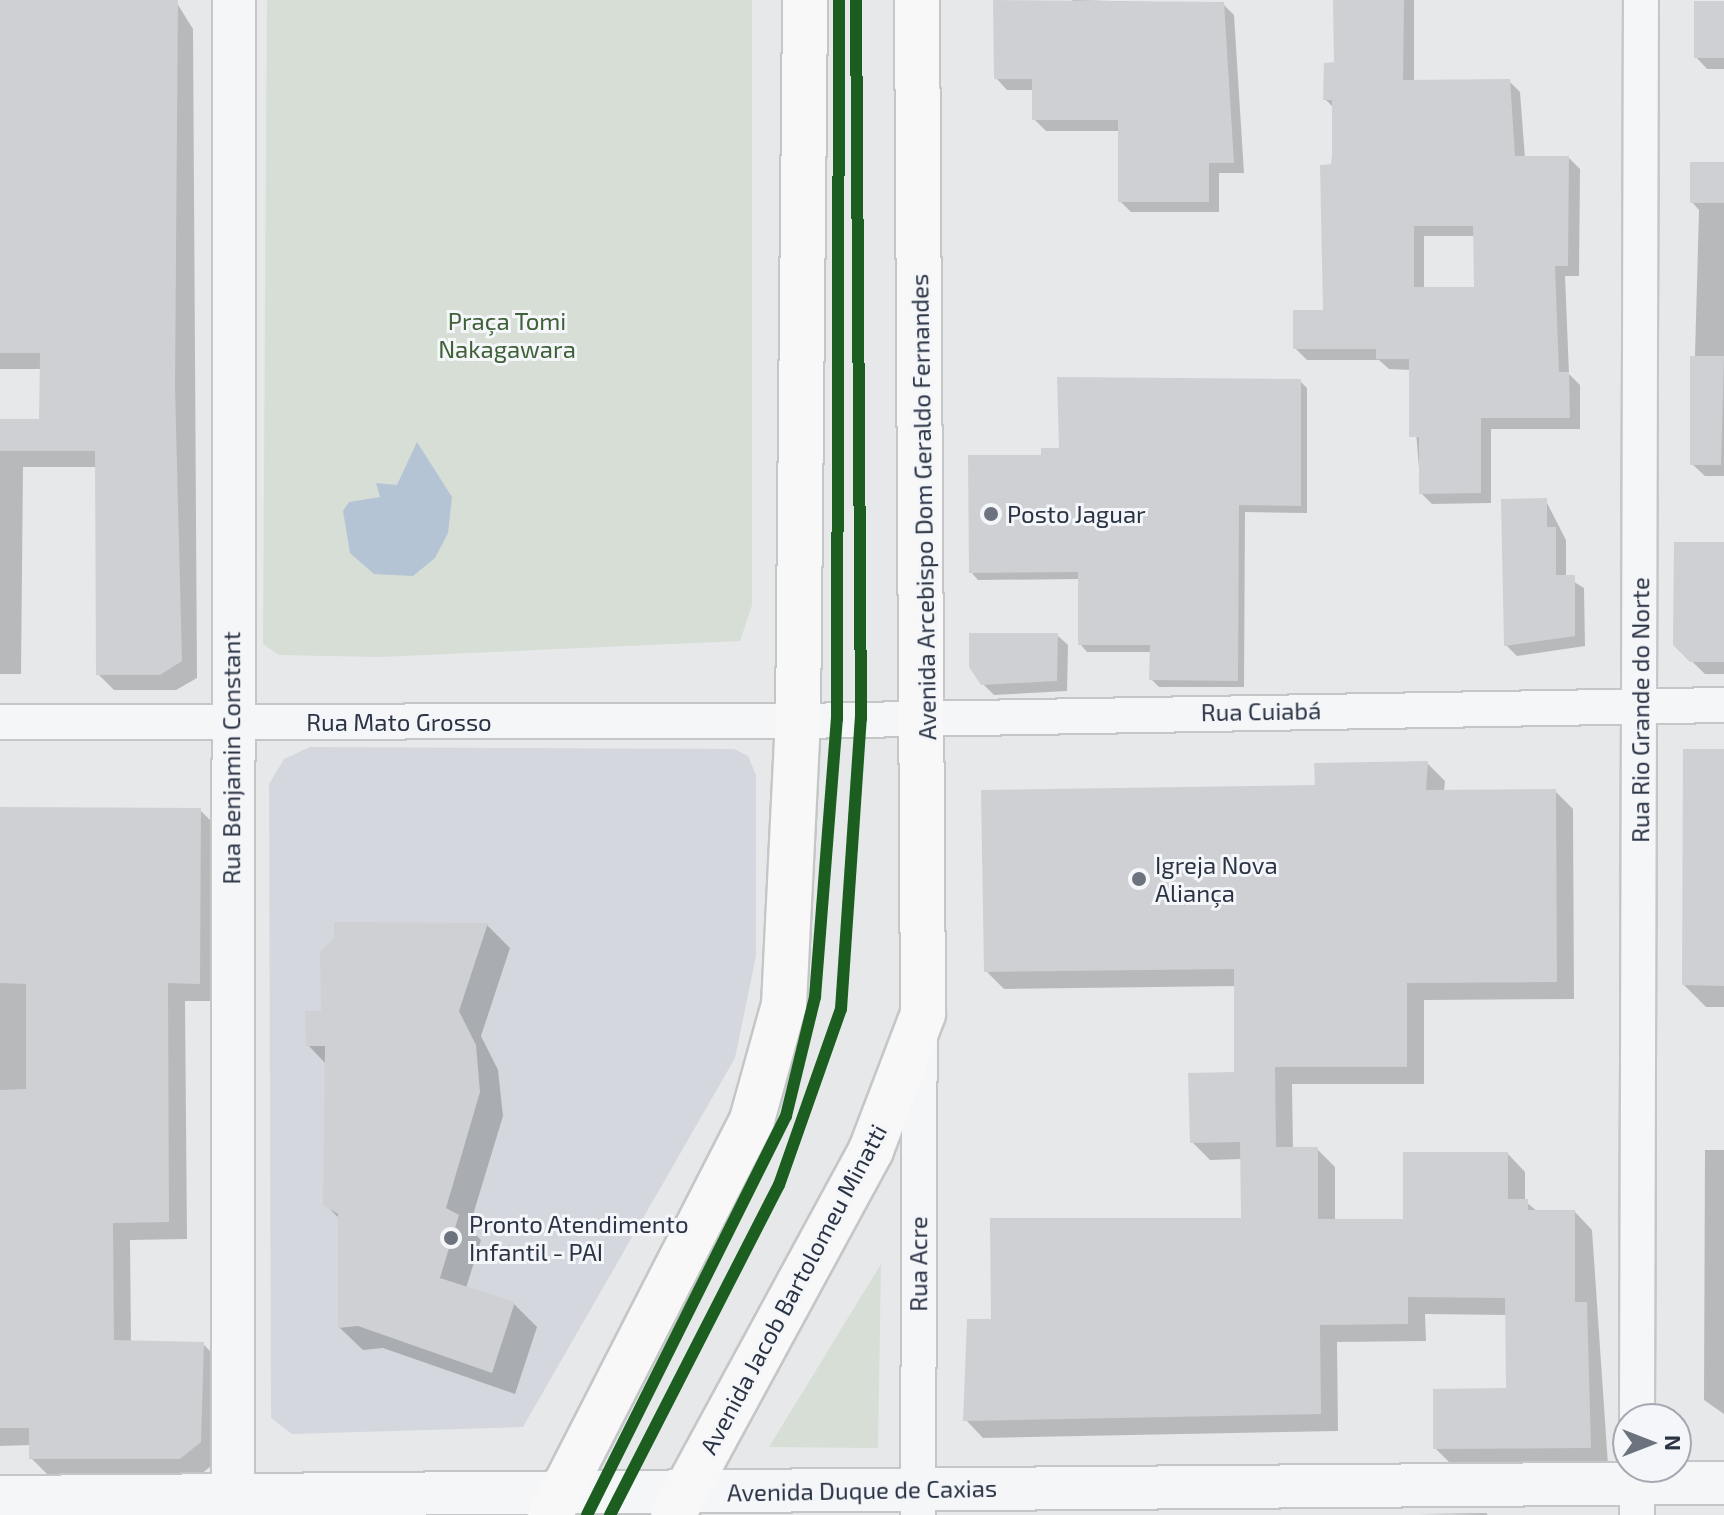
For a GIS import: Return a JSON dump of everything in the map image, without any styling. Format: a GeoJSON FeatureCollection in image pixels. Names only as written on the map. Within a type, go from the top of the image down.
{"type":"FeatureCollection","features":[{"type":"Feature","properties":{"kind":"main road"},"geometry":{"type":"LineString","coordinates":[[557,1504],[752,1120],[784,1005],[798,721],[805,0]]}},
{"type":"Feature","properties":{"kind":"main road","name":"Avenida Arcebispo Dom Geraldo Fernandes"},"geometry":{"type":"LineString","coordinates":[[917,0],[925,717],[923,1014]]}},
{"type":"Feature","properties":{"kind":"main road","name":"Avenida Jacob Bartolomeu Minatti"},"geometry":{"type":"LineString","coordinates":[[679,1504],[871,1150],[923,1014]]}},
{"type":"Feature","properties":{"kind":"street","name":"Rua Benjamin Constant"},"geometry":{"type":"LineString","coordinates":[[233,1506],[229,722],[234,0]]}},
{"type":"Feature","properties":{"kind":"street","name":"Rua Rio Grande do Norte"},"geometry":{"type":"LineString","coordinates":[[1637,1403],[1641,0]]}},
{"type":"Feature","properties":{"kind":"street","name":"Rua Cuiabá"},"geometry":{"type":"LineString","coordinates":[[798,721],[1724,705]]}},
{"type":"Feature","properties":{"kind":"street","name":"Rua Mato Grosso"},"geometry":{"type":"LineString","coordinates":[[0,722],[798,721]]}},
{"type":"Feature","properties":{"kind":"street","name":"Rua Acre"},"geometry":{"type":"LineString","coordinates":[[918,1502],[923,1014]]}},
{"type":"Feature","properties":{"kind":"street","name":"Avenida Duque de Caxias"},"geometry":{"type":"LineString","coordinates":[[0,1497],[233,1506],[679,1504],[1637,1488],[1724,1483]]}},
{"type":"Feature","properties":{"kind":"shaded area","name":"Pronto Atendimento Infantil - PAI"},"geometry":{"type":"Polygon","coordinates":[[[310,747],[734,749],[748,756],[756,775],[756,956],[735,1058],[523,1427],[292,1434],[271,1418],[269,784],[284,759],[310,747]]]}},
{"type":"Feature","properties":{"kind":"green space","name":"Praça Tomi Nakagawara"},"geometry":{"type":"Polygon","coordinates":[[[267,0],[752,0],[752,605],[740,641],[380,657],[279,655],[263,644],[267,0]]]}},
{"type":"Feature","properties":{"kind":"green space"},"geometry":{"type":"Polygon","coordinates":[[[881,1264],[878,1448],[769,1447],[881,1264]]]}},
{"type":"Feature","properties":{"kind":"water"},"geometry":{"type":"Polygon","coordinates":[[[417,442],[452,497],[448,533],[435,558],[413,576],[374,574],[350,553],[343,511],[349,502],[380,497],[376,483],[397,485],[417,442]]]}},
{"type":"Feature","properties":{"kind":"building"},"geometry":{"type":"Polygon","coordinates":[[[0,0],[178,0],[175,387],[182,661],[160,675],[96,675],[95,451],[0,451],[0,419],[39,419],[40,353],[0,353],[0,0]]]}},
{"type":"Feature","properties":{"kind":"building"},"geometry":{"type":"Polygon","coordinates":[[[993,0],[1224,2],[1234,163],[1209,163],[1209,202],[1118,202],[1118,120],[1032,120],[1032,79],[994,79],[993,0]]]}},
{"type":"Feature","properties":{"kind":"building"},"geometry":{"type":"Polygon","coordinates":[[[1333,0],[1404,0],[1403,80],[1510,79],[1515,156],[1569,156],[1568,266],[1555,266],[1559,372],[1569,372],[1570,418],[1481,418],[1481,493],[1419,494],[1419,437],[1409,437],[1409,359],[1376,359],[1376,349],[1293,349],[1293,310],[1323,310],[1320,165],[1332,164],[1332,100],[1323,100],[1324,63],[1334,62],[1333,0]],[[1414,226],[1414,287],[1474,287],[1473,226],[1414,226]]]}},
{"type":"Feature","properties":{"kind":"building"},"geometry":{"type":"Polygon","coordinates":[[[1694,1],[1724,1],[1724,58],[1694,58],[1694,1]]]}},
{"type":"Feature","properties":{"kind":"building"},"geometry":{"type":"Polygon","coordinates":[[[1690,162],[1724,162],[1724,203],[1690,203],[1690,162]]]}},
{"type":"Feature","properties":{"kind":"building"},"geometry":{"type":"Polygon","coordinates":[[[1690,356],[1724,356],[1721,465],[1690,465],[1690,356]]]}},
{"type":"Feature","properties":{"kind":"building"},"geometry":{"type":"Polygon","coordinates":[[[1057,377],[1301,379],[1301,506],[1239,505],[1238,681],[1149,680],[1150,645],[1078,645],[1078,572],[969,573],[968,455],[1041,455],[1041,448],[1059,448],[1057,377]]]}},
{"type":"Feature","properties":{"kind":"building"},"geometry":{"type":"Polygon","coordinates":[[[1547,498],[1547,527],[1556,527],[1556,575],[1575,575],[1575,636],[1504,646],[1501,499],[1547,498]]]}},
{"type":"Feature","properties":{"kind":"building"},"geometry":{"type":"Polygon","coordinates":[[[1674,542],[1724,542],[1724,662],[1690,662],[1673,645],[1674,542]]]}},
{"type":"Feature","properties":{"kind":"building"},"geometry":{"type":"Polygon","coordinates":[[[969,633],[1058,633],[1057,681],[981,685],[969,667],[969,633]]]}},
{"type":"Feature","properties":{"kind":"building"},"geometry":{"type":"Polygon","coordinates":[[[1683,749],[1724,749],[1724,986],[1682,985],[1683,749]]]}},
{"type":"Feature","properties":{"kind":"building"},"geometry":{"type":"Polygon","coordinates":[[[1428,761],[1426,790],[1556,789],[1557,982],[1407,983],[1407,1067],[1275,1067],[1276,1147],[1318,1147],[1318,1219],[1403,1219],[1403,1152],[1508,1152],[1508,1199],[1528,1199],[1528,1210],[1575,1210],[1575,1302],[1587,1302],[1591,1448],[1433,1449],[1433,1389],[1506,1388],[1505,1298],[1408,1297],[1408,1324],[1320,1325],[1321,1414],[963,1421],[967,1319],[991,1319],[990,1218],[1241,1218],[1240,1142],[1190,1143],[1188,1073],[1234,1072],[1234,969],[984,972],[981,790],[1315,785],[1314,763],[1428,761]]]}},
{"type":"Feature","properties":{"kind":"building"},"geometry":{"type":"Polygon","coordinates":[[[0,807],[201,808],[200,984],[168,983],[169,1222],[113,1223],[114,1340],[204,1342],[201,1442],[180,1459],[29,1459],[29,1428],[0,1428],[0,1090],[26,1089],[26,984],[0,983],[0,807]]]}},
{"type":"Feature","properties":{"kind":"building"},"geometry":{"type":"Polygon","coordinates":[[[334,922],[488,923],[459,1011],[476,1045],[480,1092],[446,1208],[459,1215],[440,1278],[515,1302],[492,1373],[358,1326],[338,1328],[338,1214],[323,1205],[325,1046],[306,1046],[305,1011],[321,1011],[320,952],[334,938],[334,922]]]}},
{"type":"Feature","properties":{"kind":"cycle path"},"geometry":{"type":"LineString","coordinates":[[587,1515],[786,1116],[815,997],[837,719],[839,0]]}},
{"type":"Feature","properties":{"kind":"cycle path"},"geometry":{"type":"LineString","coordinates":[[610,1515],[779,1185],[841,1009],[861,719],[856,0]]}},
{"type":"Feature","properties":{"kind":"place","name":"Posto Jaguar"},"geometry":{"type":"Point","coordinates":[991,514]}},
{"type":"Feature","properties":{"kind":"place","name":"Igreja Nova Aliança"},"geometry":{"type":"Point","coordinates":[1139,879]}},
{"type":"Feature","properties":{"kind":"place","name":"Pronto Atendimento Infantil - PAI"},"geometry":{"type":"Point","coordinates":[451,1238]}}]}
